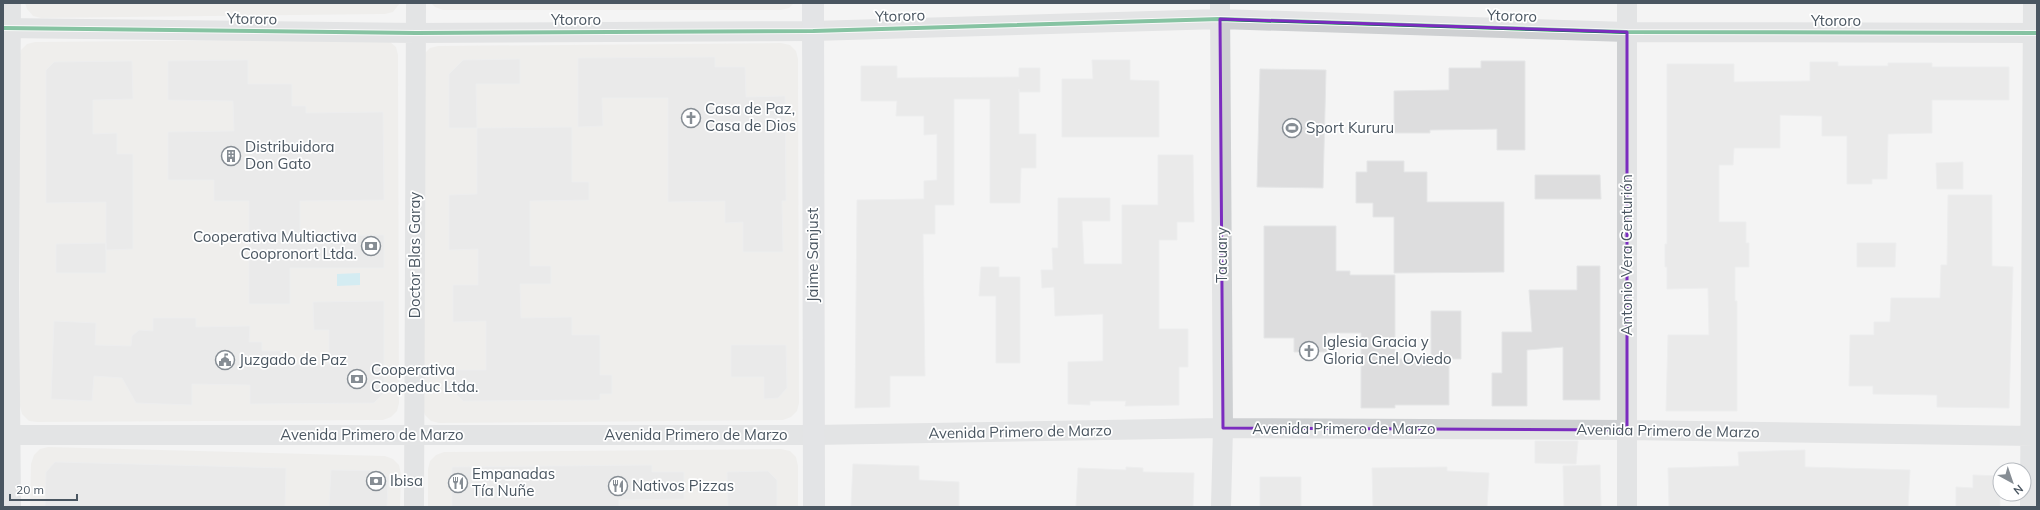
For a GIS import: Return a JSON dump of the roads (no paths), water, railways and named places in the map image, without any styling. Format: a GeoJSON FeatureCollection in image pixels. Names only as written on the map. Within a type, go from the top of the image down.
{"type":"FeatureCollection","features":[{"type":"Feature","properties":{"kind":"main road","name":"Jaime Sanjust"},"geometry":{"type":"LineString","coordinates":[[813,3],[814,507]]}},
{"type":"Feature","properties":{"kind":"street"},"geometry":{"type":"LineString","coordinates":[[11,3],[7,28],[9,278],[7,435],[11,507]]}},
{"type":"Feature","properties":{"kind":"street","name":"Doctor Blas Garay"},"geometry":{"type":"LineString","coordinates":[[414,507],[416,3]]}},
{"type":"Feature","properties":{"kind":"street","name":"Antonio Vera Centurión"},"geometry":{"type":"LineString","coordinates":[[1627,3],[1627,507]]}},
{"type":"Feature","properties":{"kind":"street"},"geometry":{"type":"LineString","coordinates":[[2030,507],[2034,436],[2035,33],[2033,3]]}},
{"type":"Feature","properties":{"kind":"street","name":"Ytororo"},"geometry":{"type":"LineString","coordinates":[[7,28],[416,33],[813,31],[1220,11],[1626,32],[2035,33]]}},
{"type":"Feature","properties":{"kind":"street","name":"Tacuary"},"geometry":{"type":"LineString","coordinates":[[1220,11],[1223,428],[1221,507]]}},
{"type":"Feature","properties":{"kind":"street","name":"Avenida Primero de Marzo"},"geometry":{"type":"LineString","coordinates":[[7,435],[814,435],[1223,428],[1627,430],[2034,436]]}},
{"type":"Feature","properties":{"kind":"water"},"geometry":{"type":"Polygon","coordinates":[[[360,273],[360,285],[337,286],[337,274],[360,273]]]}},
{"type":"Feature","properties":{"kind":"place","name":"Casa de Paz, Casa de Dios"},"geometry":{"type":"Point","coordinates":[691,118]}},
{"type":"Feature","properties":{"kind":"place","name":"Sport Kururu"},"geometry":{"type":"Point","coordinates":[1292,128]}},
{"type":"Feature","properties":{"kind":"place","name":"Distribuidora Don Gato"},"geometry":{"type":"Point","coordinates":[231,156]}},
{"type":"Feature","properties":{"kind":"place","name":"Cooperativa Multiactiva Coopronort Ltda."},"geometry":{"type":"Point","coordinates":[371,246]}},
{"type":"Feature","properties":{"kind":"place","name":"Iglesia Gracia y Gloria Cnel Oviedo"},"geometry":{"type":"Point","coordinates":[1309,351]}},
{"type":"Feature","properties":{"kind":"place","name":"Juzgado de Paz"},"geometry":{"type":"Point","coordinates":[225,360]}},
{"type":"Feature","properties":{"kind":"place","name":"Cooperativa Coopeduc Ltda."},"geometry":{"type":"Point","coordinates":[357,379]}},
{"type":"Feature","properties":{"kind":"place","name":"Ibisa"},"geometry":{"type":"Point","coordinates":[376,481]}},
{"type":"Feature","properties":{"kind":"place","name":"Empanadas Tía Nuñe"},"geometry":{"type":"Point","coordinates":[458,483]}},
{"type":"Feature","properties":{"kind":"place","name":"Nativos Pizzas"},"geometry":{"type":"Point","coordinates":[618,486]}}]}
